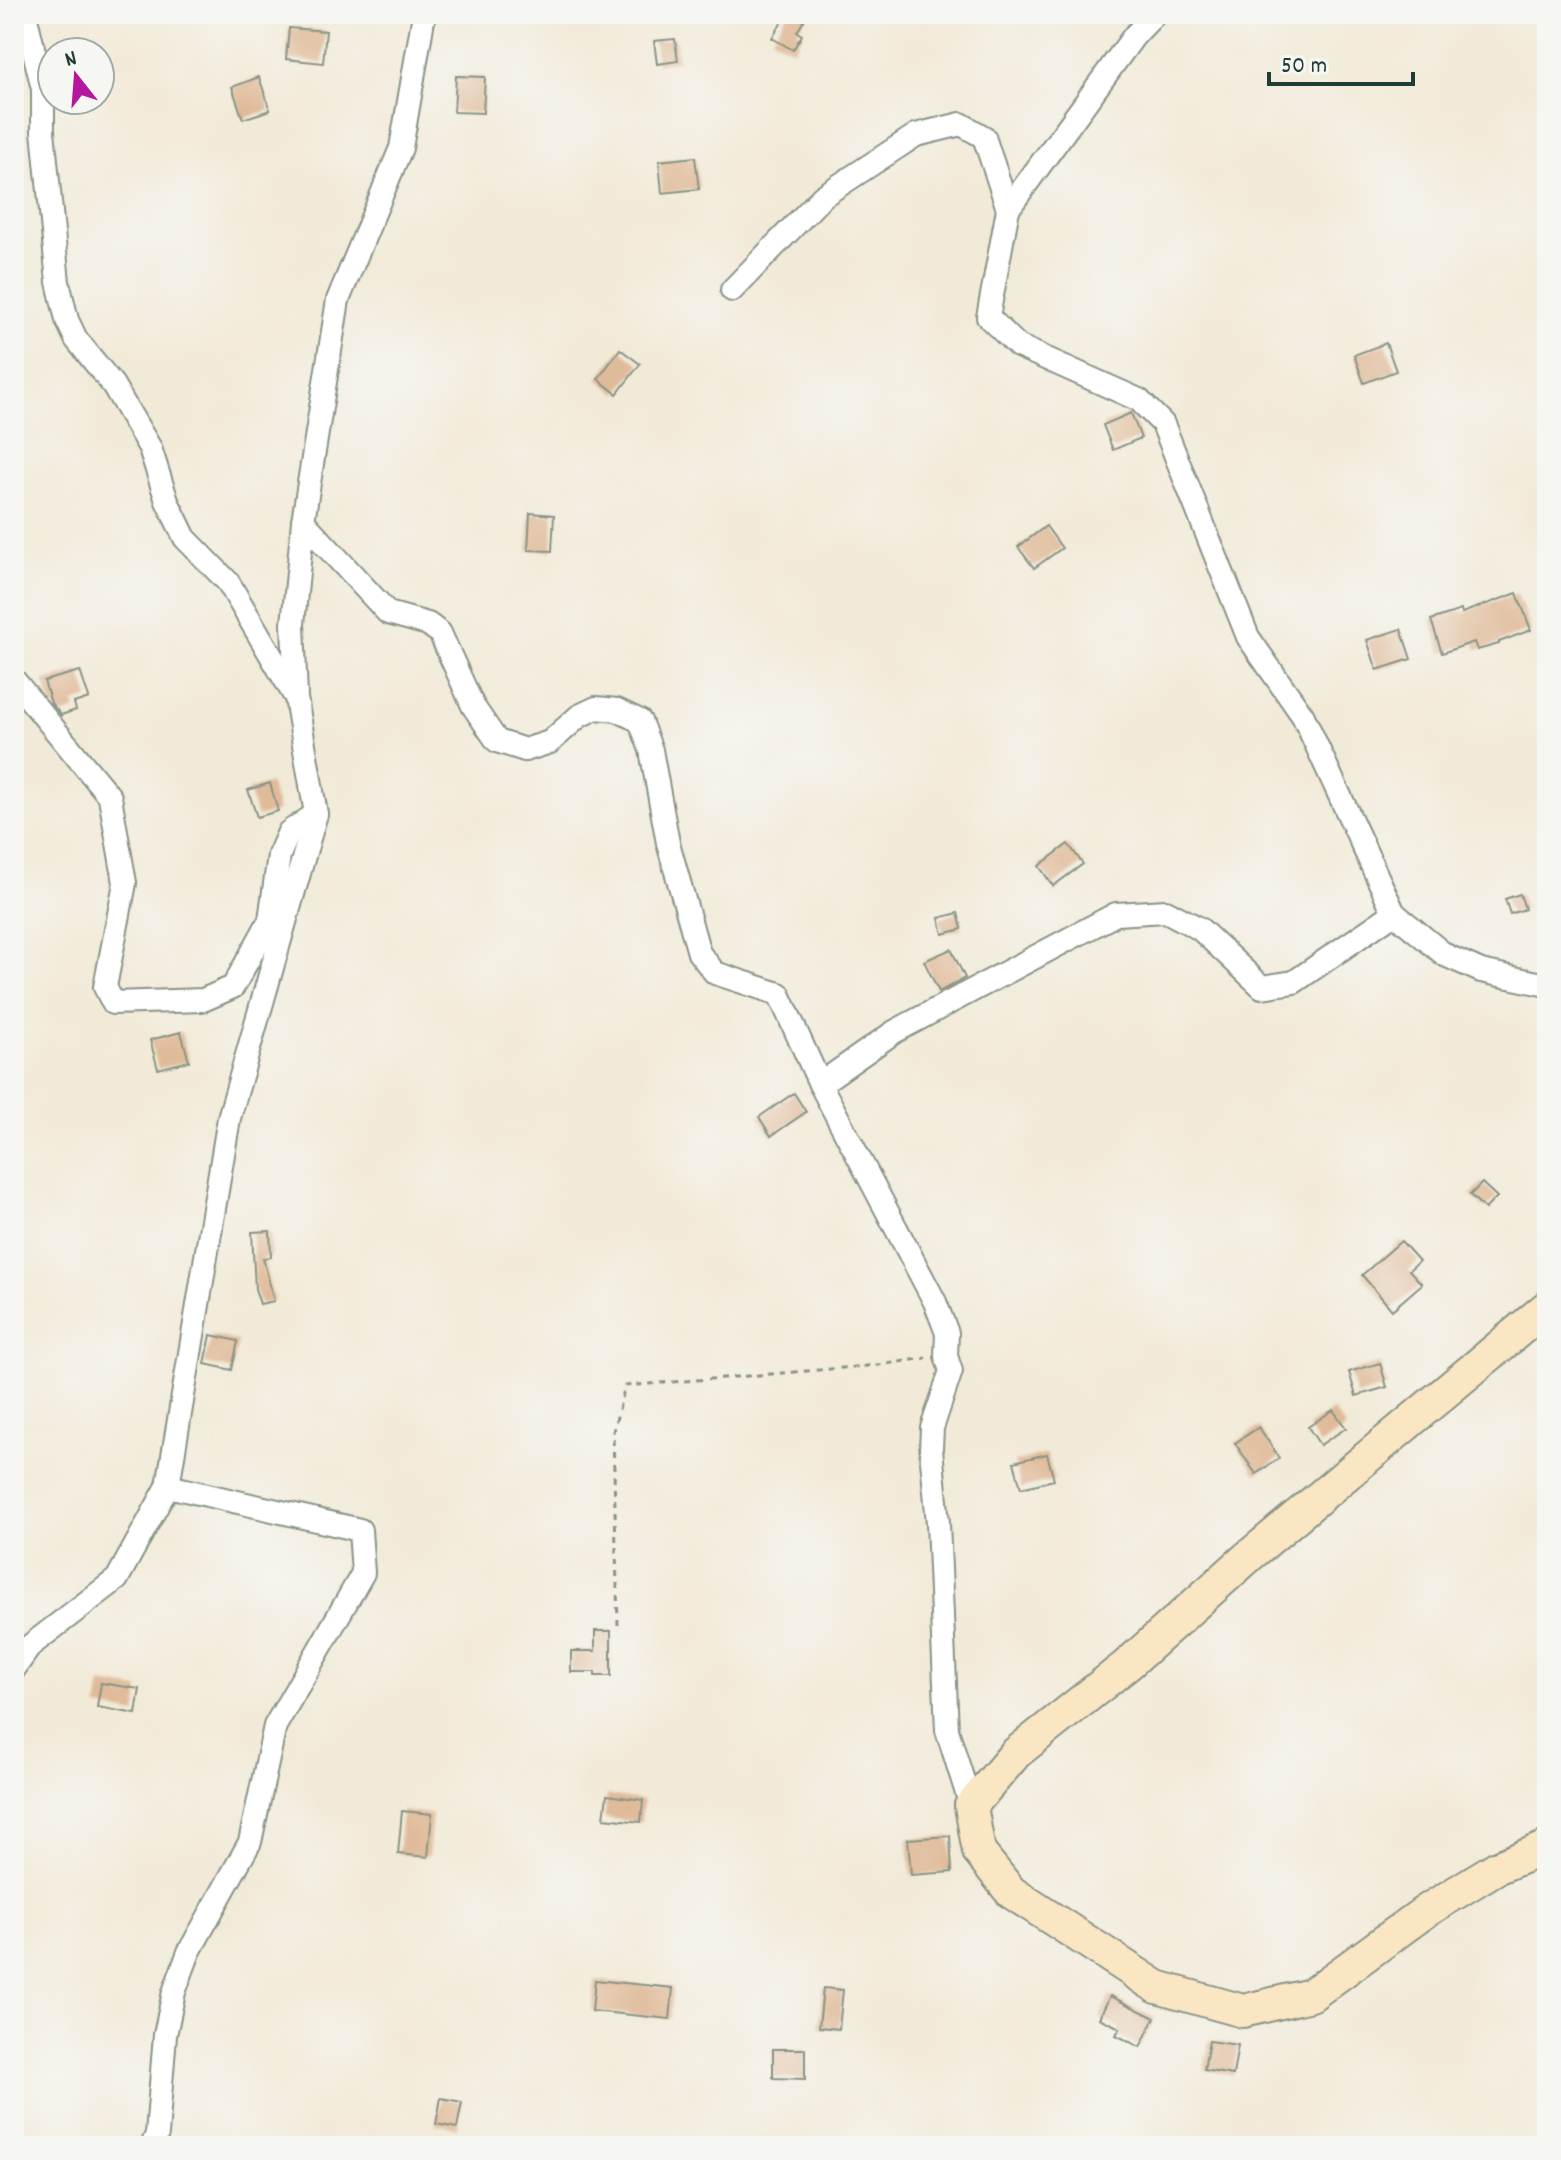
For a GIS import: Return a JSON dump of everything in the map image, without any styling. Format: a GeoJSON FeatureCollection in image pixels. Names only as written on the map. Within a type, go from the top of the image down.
{"type":"FeatureCollection","features":[{"type":"Feature","properties":{"kind":"street"},"geometry":{"type":"LineString","coordinates":[[25,14],[43,89],[43,131],[57,267],[67,320],[76,339],[113,385],[150,448],[167,501],[185,538],[228,582],[296,698]]}},
{"type":"Feature","properties":{"kind":"street"},"geometry":{"type":"LineString","coordinates":[[14,1669],[31,1645],[117,1579],[168,1486],[229,1118],[316,814],[296,698],[293,624],[303,521],[338,300],[401,148],[424,14]]}},
{"type":"Feature","properties":{"kind":"street"},"geometry":{"type":"LineString","coordinates":[[1155,14],[1134,36],[1008,209],[988,317],[1018,346],[1139,400],[1163,424],[1248,637],[1303,716],[1394,913],[1445,955],[1481,971],[1547,985]]}},
{"type":"Feature","properties":{"kind":"street"},"geometry":{"type":"LineString","coordinates":[[732,290],[823,196],[916,135],[961,124],[984,137],[1008,209]]}},
{"type":"Feature","properties":{"kind":"street"},"geometry":{"type":"LineString","coordinates":[[303,521],[388,613],[428,624],[440,633],[473,706],[497,741],[525,750],[550,742],[579,716],[596,708],[617,710],[640,721],[651,750],[668,843],[699,953],[715,973],[779,994],[820,1084],[935,1302],[947,1333],[946,1356],[951,1371],[932,1428],[931,1449],[938,1523],[947,1730],[971,1806],[979,1852],[1011,1892],[1157,1987],[1243,2011],[1311,1995],[1426,1911],[1496,1868],[1547,1847]]}},
{"type":"Feature","properties":{"kind":"street"},"geometry":{"type":"LineString","coordinates":[[14,680],[110,797],[125,883],[105,987],[113,1003],[203,1000],[233,987],[270,920],[279,855],[289,832],[316,814]]}},
{"type":"Feature","properties":{"kind":"street"},"geometry":{"type":"LineString","coordinates":[[820,1084],[894,1032],[1116,914],[1166,911],[1200,929],[1262,987],[1294,982],[1394,913]]}},
{"type":"Feature","properties":{"kind":"street"},"geometry":{"type":"LineString","coordinates":[[971,1806],[1016,1753],[1127,1665],[1249,1556],[1547,1307]]}},
{"type":"Feature","properties":{"kind":"street"},"geometry":{"type":"LineString","coordinates":[[152,2146],[157,2134],[165,2035],[179,1978],[189,1952],[250,1842],[275,1726],[363,1573],[360,1530],[168,1486]]}},
{"type":"Feature","properties":{"kind":"path"},"geometry":{"type":"LineString","coordinates":[[618,1625],[613,1432],[625,1386],[879,1365],[946,1356]]}},
{"type":"Feature","properties":{"kind":"building"},"geometry":{"type":"Polygon","coordinates":[[[787,14],[808,14],[797,32],[802,35],[793,50],[772,38],[787,14]]]}},
{"type":"Feature","properties":{"kind":"building"},"geometry":{"type":"Polygon","coordinates":[[[289,28],[326,31],[323,63],[286,59],[289,28]]]}},
{"type":"Feature","properties":{"kind":"building"},"geometry":{"type":"Polygon","coordinates":[[[675,39],[678,61],[657,64],[654,41],[675,39]]]}},
{"type":"Feature","properties":{"kind":"building"},"geometry":{"type":"Polygon","coordinates":[[[456,76],[485,77],[483,113],[454,112],[456,76]]]}},
{"type":"Feature","properties":{"kind":"building"},"geometry":{"type":"Polygon","coordinates":[[[259,77],[270,110],[243,119],[232,87],[259,77]]]}},
{"type":"Feature","properties":{"kind":"building"},"geometry":{"type":"Polygon","coordinates":[[[695,157],[699,189],[662,193],[659,161],[695,157]]]}},
{"type":"Feature","properties":{"kind":"building"},"geometry":{"type":"Polygon","coordinates":[[[1386,343],[1396,371],[1364,383],[1354,355],[1386,343]]]}},
{"type":"Feature","properties":{"kind":"building"},"geometry":{"type":"Polygon","coordinates":[[[620,349],[640,364],[617,394],[598,379],[620,349]]]}},
{"type":"Feature","properties":{"kind":"building"},"geometry":{"type":"Polygon","coordinates":[[[1131,413],[1141,438],[1113,450],[1103,425],[1131,413]]]}},
{"type":"Feature","properties":{"kind":"building"},"geometry":{"type":"Polygon","coordinates":[[[530,513],[554,515],[552,551],[528,550],[530,513]]]}},
{"type":"Feature","properties":{"kind":"building"},"geometry":{"type":"Polygon","coordinates":[[[1046,526],[1062,548],[1034,568],[1018,547],[1046,526]]]}},
{"type":"Feature","properties":{"kind":"building"},"geometry":{"type":"Polygon","coordinates":[[[1517,593],[1531,630],[1477,650],[1474,642],[1442,653],[1431,620],[1461,610],[1462,613],[1517,593]]]}},
{"type":"Feature","properties":{"kind":"building"},"geometry":{"type":"Polygon","coordinates":[[[1401,629],[1411,659],[1377,670],[1367,640],[1401,629]]]}},
{"type":"Feature","properties":{"kind":"building"},"geometry":{"type":"Polygon","coordinates":[[[80,671],[89,698],[74,703],[76,710],[61,715],[51,703],[44,681],[80,671]]]}},
{"type":"Feature","properties":{"kind":"building"},"geometry":{"type":"Polygon","coordinates":[[[270,783],[278,811],[257,817],[248,790],[270,783]]]}},
{"type":"Feature","properties":{"kind":"building"},"geometry":{"type":"Polygon","coordinates":[[[1068,844],[1083,864],[1053,886],[1039,866],[1068,844]]]}},
{"type":"Feature","properties":{"kind":"building"},"geometry":{"type":"Polygon","coordinates":[[[1520,894],[1525,909],[1510,914],[1505,899],[1520,894]]]}},
{"type":"Feature","properties":{"kind":"building"},"geometry":{"type":"Polygon","coordinates":[[[958,913],[962,929],[943,934],[939,918],[958,913]]]}},
{"type":"Feature","properties":{"kind":"building"},"geometry":{"type":"Polygon","coordinates":[[[951,949],[965,978],[939,992],[924,961],[951,949]]]}},
{"type":"Feature","properties":{"kind":"building"},"geometry":{"type":"Polygon","coordinates":[[[181,1032],[189,1061],[158,1069],[150,1040],[181,1032]]]}},
{"type":"Feature","properties":{"kind":"building"},"geometry":{"type":"Polygon","coordinates":[[[794,1093],[806,1112],[771,1136],[759,1117],[794,1093]]]}},
{"type":"Feature","properties":{"kind":"building"},"geometry":{"type":"Polygon","coordinates":[[[1482,1183],[1497,1197],[1485,1209],[1470,1195],[1482,1183]]]}},
{"type":"Feature","properties":{"kind":"building"},"geometry":{"type":"Polygon","coordinates":[[[270,1231],[271,1257],[263,1258],[274,1301],[260,1304],[255,1289],[252,1232],[270,1231]]]}},
{"type":"Feature","properties":{"kind":"building"},"geometry":{"type":"Polygon","coordinates":[[[1401,1241],[1419,1261],[1409,1270],[1422,1284],[1392,1310],[1362,1275],[1401,1241]]]}},
{"type":"Feature","properties":{"kind":"building"},"geometry":{"type":"Polygon","coordinates":[[[211,1335],[238,1341],[232,1370],[205,1364],[211,1335]]]}},
{"type":"Feature","properties":{"kind":"building"},"geometry":{"type":"Polygon","coordinates":[[[1380,1363],[1387,1387],[1356,1396],[1349,1372],[1380,1363]]]}},
{"type":"Feature","properties":{"kind":"building"},"geometry":{"type":"Polygon","coordinates":[[[1333,1410],[1346,1428],[1320,1445],[1308,1427],[1333,1410]]]}},
{"type":"Feature","properties":{"kind":"building"},"geometry":{"type":"Polygon","coordinates":[[[1259,1427],[1279,1458],[1256,1474],[1235,1443],[1259,1427]]]}},
{"type":"Feature","properties":{"kind":"building"},"geometry":{"type":"Polygon","coordinates":[[[1047,1454],[1054,1480],[1021,1488],[1014,1462],[1047,1454]]]}},
{"type":"Feature","properties":{"kind":"building"},"geometry":{"type":"Polygon","coordinates":[[[595,1631],[611,1631],[611,1676],[571,1672],[571,1651],[595,1651],[595,1631]]]}},
{"type":"Feature","properties":{"kind":"building"},"geometry":{"type":"Polygon","coordinates":[[[101,1683],[140,1689],[136,1714],[97,1707],[101,1683]]]}},
{"type":"Feature","properties":{"kind":"building"},"geometry":{"type":"Polygon","coordinates":[[[607,1795],[643,1800],[641,1822],[604,1818],[607,1795]]]}},
{"type":"Feature","properties":{"kind":"building"},"geometry":{"type":"Polygon","coordinates":[[[402,1811],[432,1814],[428,1857],[398,1854],[402,1811]]]}},
{"type":"Feature","properties":{"kind":"building"},"geometry":{"type":"Polygon","coordinates":[[[950,1836],[952,1872],[911,1875],[908,1839],[950,1836]]]}},
{"type":"Feature","properties":{"kind":"building"},"geometry":{"type":"Polygon","coordinates":[[[595,1980],[673,1988],[670,2019],[592,2011],[595,1980]]]}},
{"type":"Feature","properties":{"kind":"building"},"geometry":{"type":"Polygon","coordinates":[[[823,1988],[843,1990],[839,2029],[819,2027],[823,1988]]]}},
{"type":"Feature","properties":{"kind":"building"},"geometry":{"type":"Polygon","coordinates":[[[1110,1996],[1155,2018],[1140,2047],[1116,2035],[1120,2028],[1099,2018],[1110,1996]]]}},
{"type":"Feature","properties":{"kind":"building"},"geometry":{"type":"Polygon","coordinates":[[[1209,2041],[1238,2045],[1233,2075],[1204,2070],[1209,2041]]]}},
{"type":"Feature","properties":{"kind":"building"},"geometry":{"type":"Polygon","coordinates":[[[773,2049],[805,2049],[805,2079],[773,2078],[773,2049]]]}},
{"type":"Feature","properties":{"kind":"building"},"geometry":{"type":"Polygon","coordinates":[[[441,2098],[462,2102],[457,2128],[436,2124],[441,2098]]]}}]}
